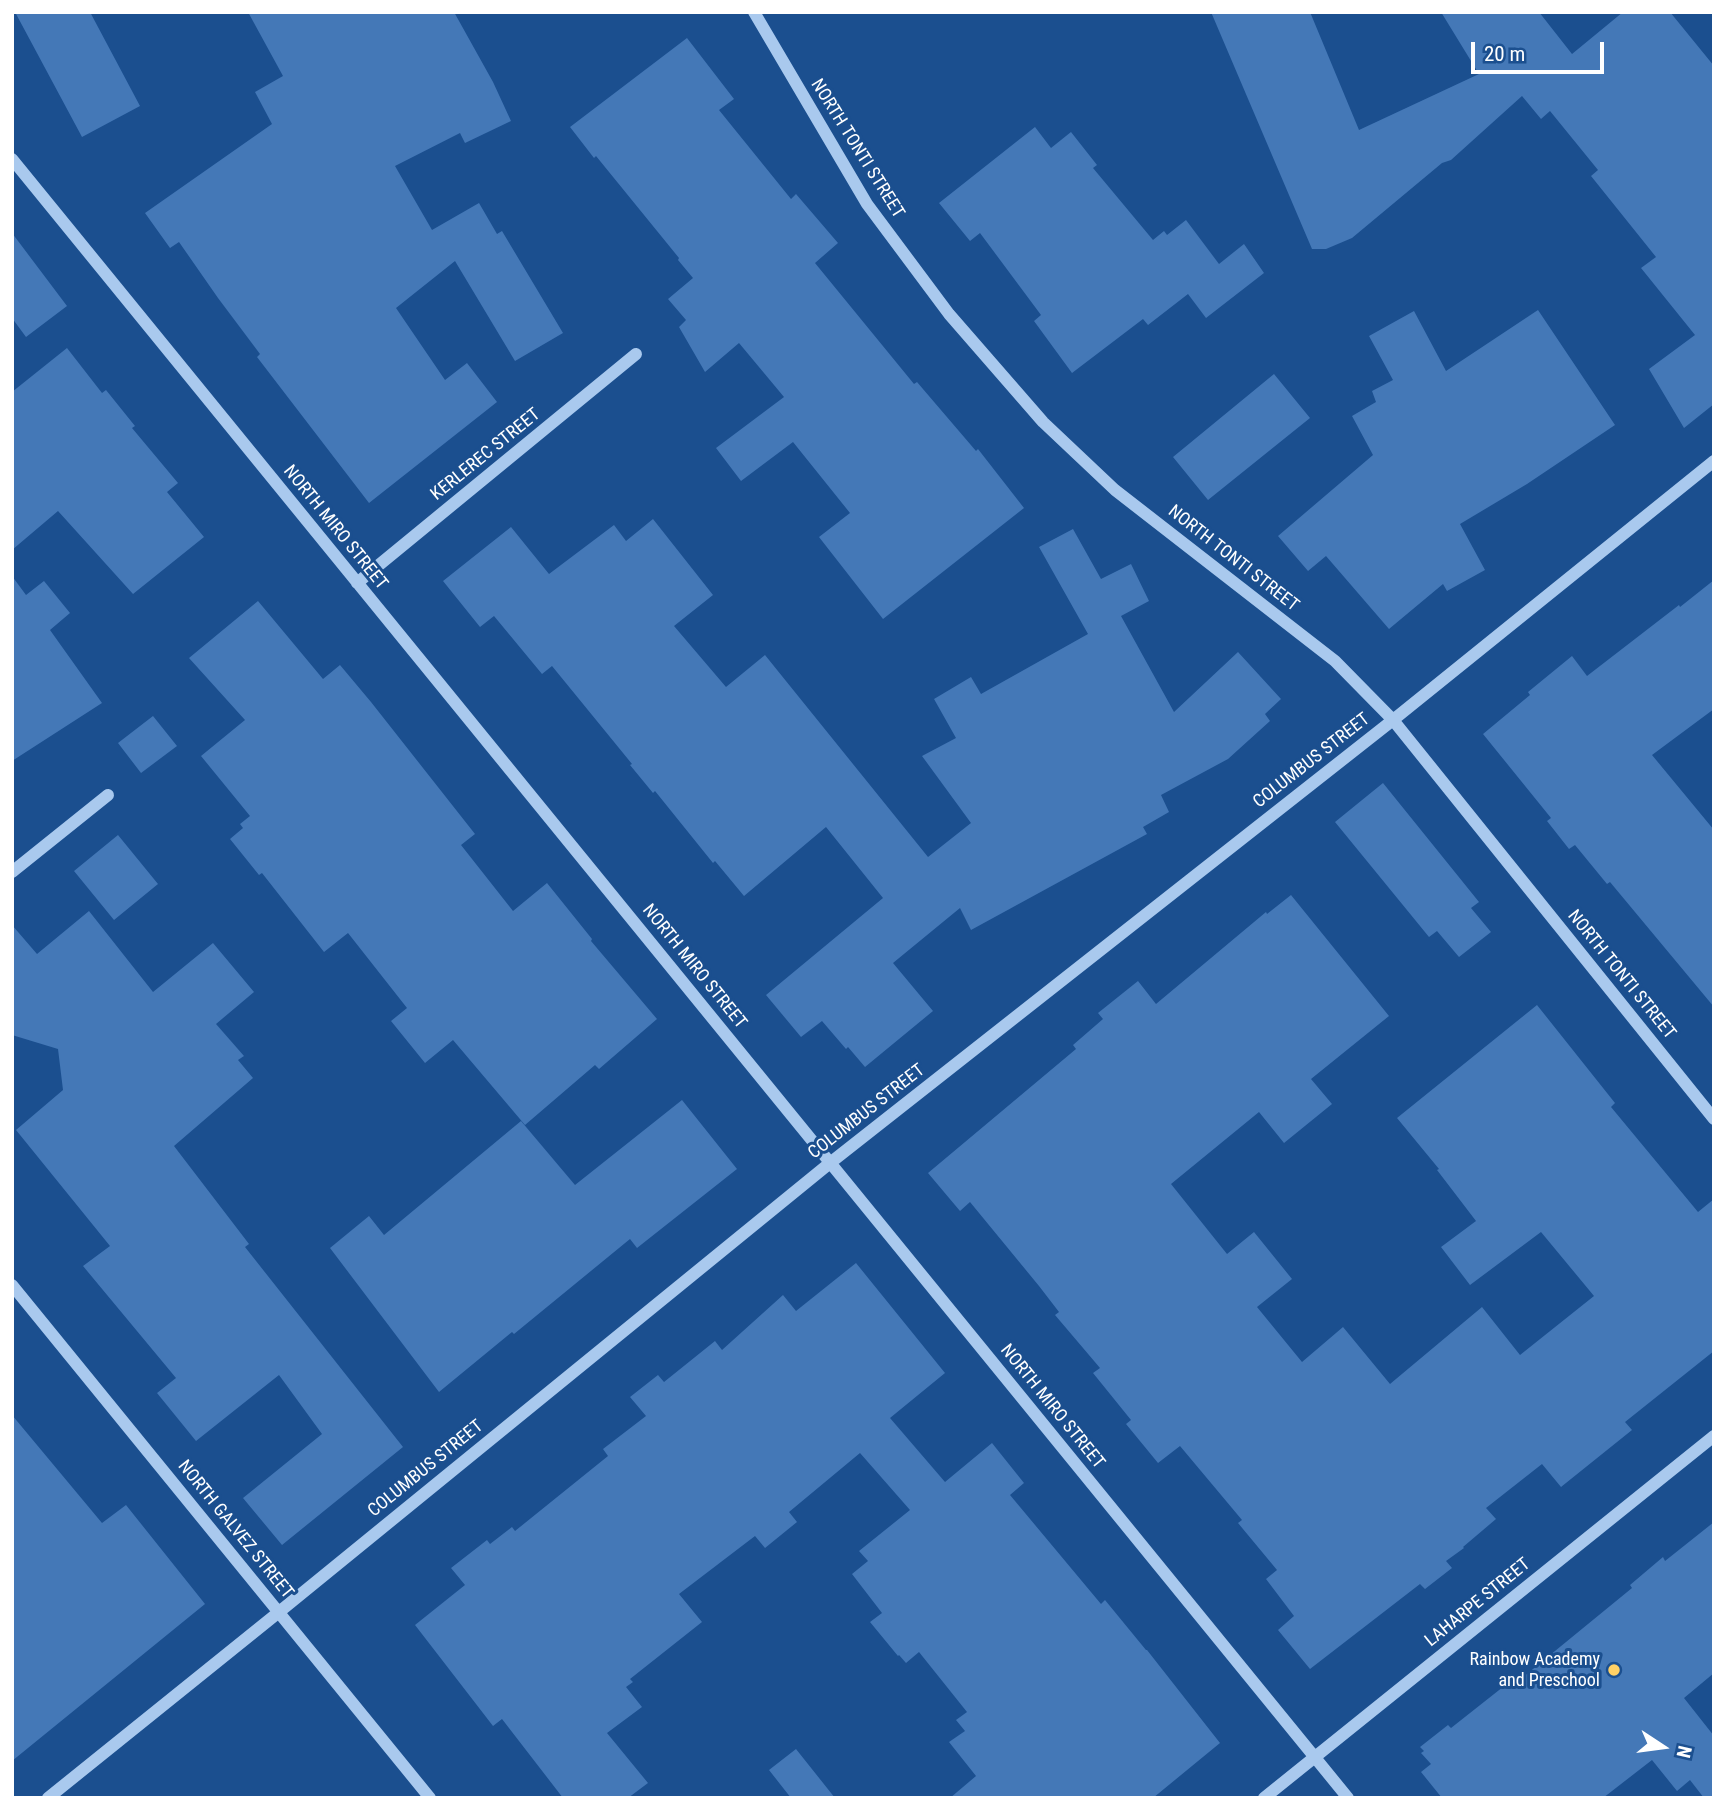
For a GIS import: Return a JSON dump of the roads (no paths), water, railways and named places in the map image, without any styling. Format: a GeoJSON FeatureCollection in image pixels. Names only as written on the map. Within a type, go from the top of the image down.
{"type":"FeatureCollection","features":[{"type":"Feature","properties":{"kind":"street","name":"NORTH TONTI STREET"},"geometry":{"type":"LineString","coordinates":[[754,12],[867,204],[949,314],[1042,422],[1115,490],[1335,661],[1393,720],[1714,1119]]}},
{"type":"Feature","properties":{"kind":"street","name":"NORTH MIRO STREET"},"geometry":{"type":"LineString","coordinates":[[12,159],[1348,1798]]}},
{"type":"Feature","properties":{"kind":"street","name":"KERLEREC STREET"},"geometry":{"type":"LineString","coordinates":[[357,583],[636,354]]}},
{"type":"Feature","properties":{"kind":"street","name":"COLUMBUS STREET"},"geometry":{"type":"LineString","coordinates":[[48,1798],[830,1163],[1393,720],[1714,461]]}},
{"type":"Feature","properties":{"kind":"street"},"geometry":{"type":"LineString","coordinates":[[12,872],[108,794]]}},
{"type":"Feature","properties":{"kind":"street","name":"NORTH GALVEZ STREET"},"geometry":{"type":"LineString","coordinates":[[12,1285],[430,1798]]}},
{"type":"Feature","properties":{"kind":"street","name":"LAHARPE STREET"},"geometry":{"type":"LineString","coordinates":[[1264,1798],[1714,1436]]}},
{"type":"Feature","properties":{"kind":"place","name":"Rainbow Academy and Preschool"},"geometry":{"type":"Point","coordinates":[1614,1670]}}]}
